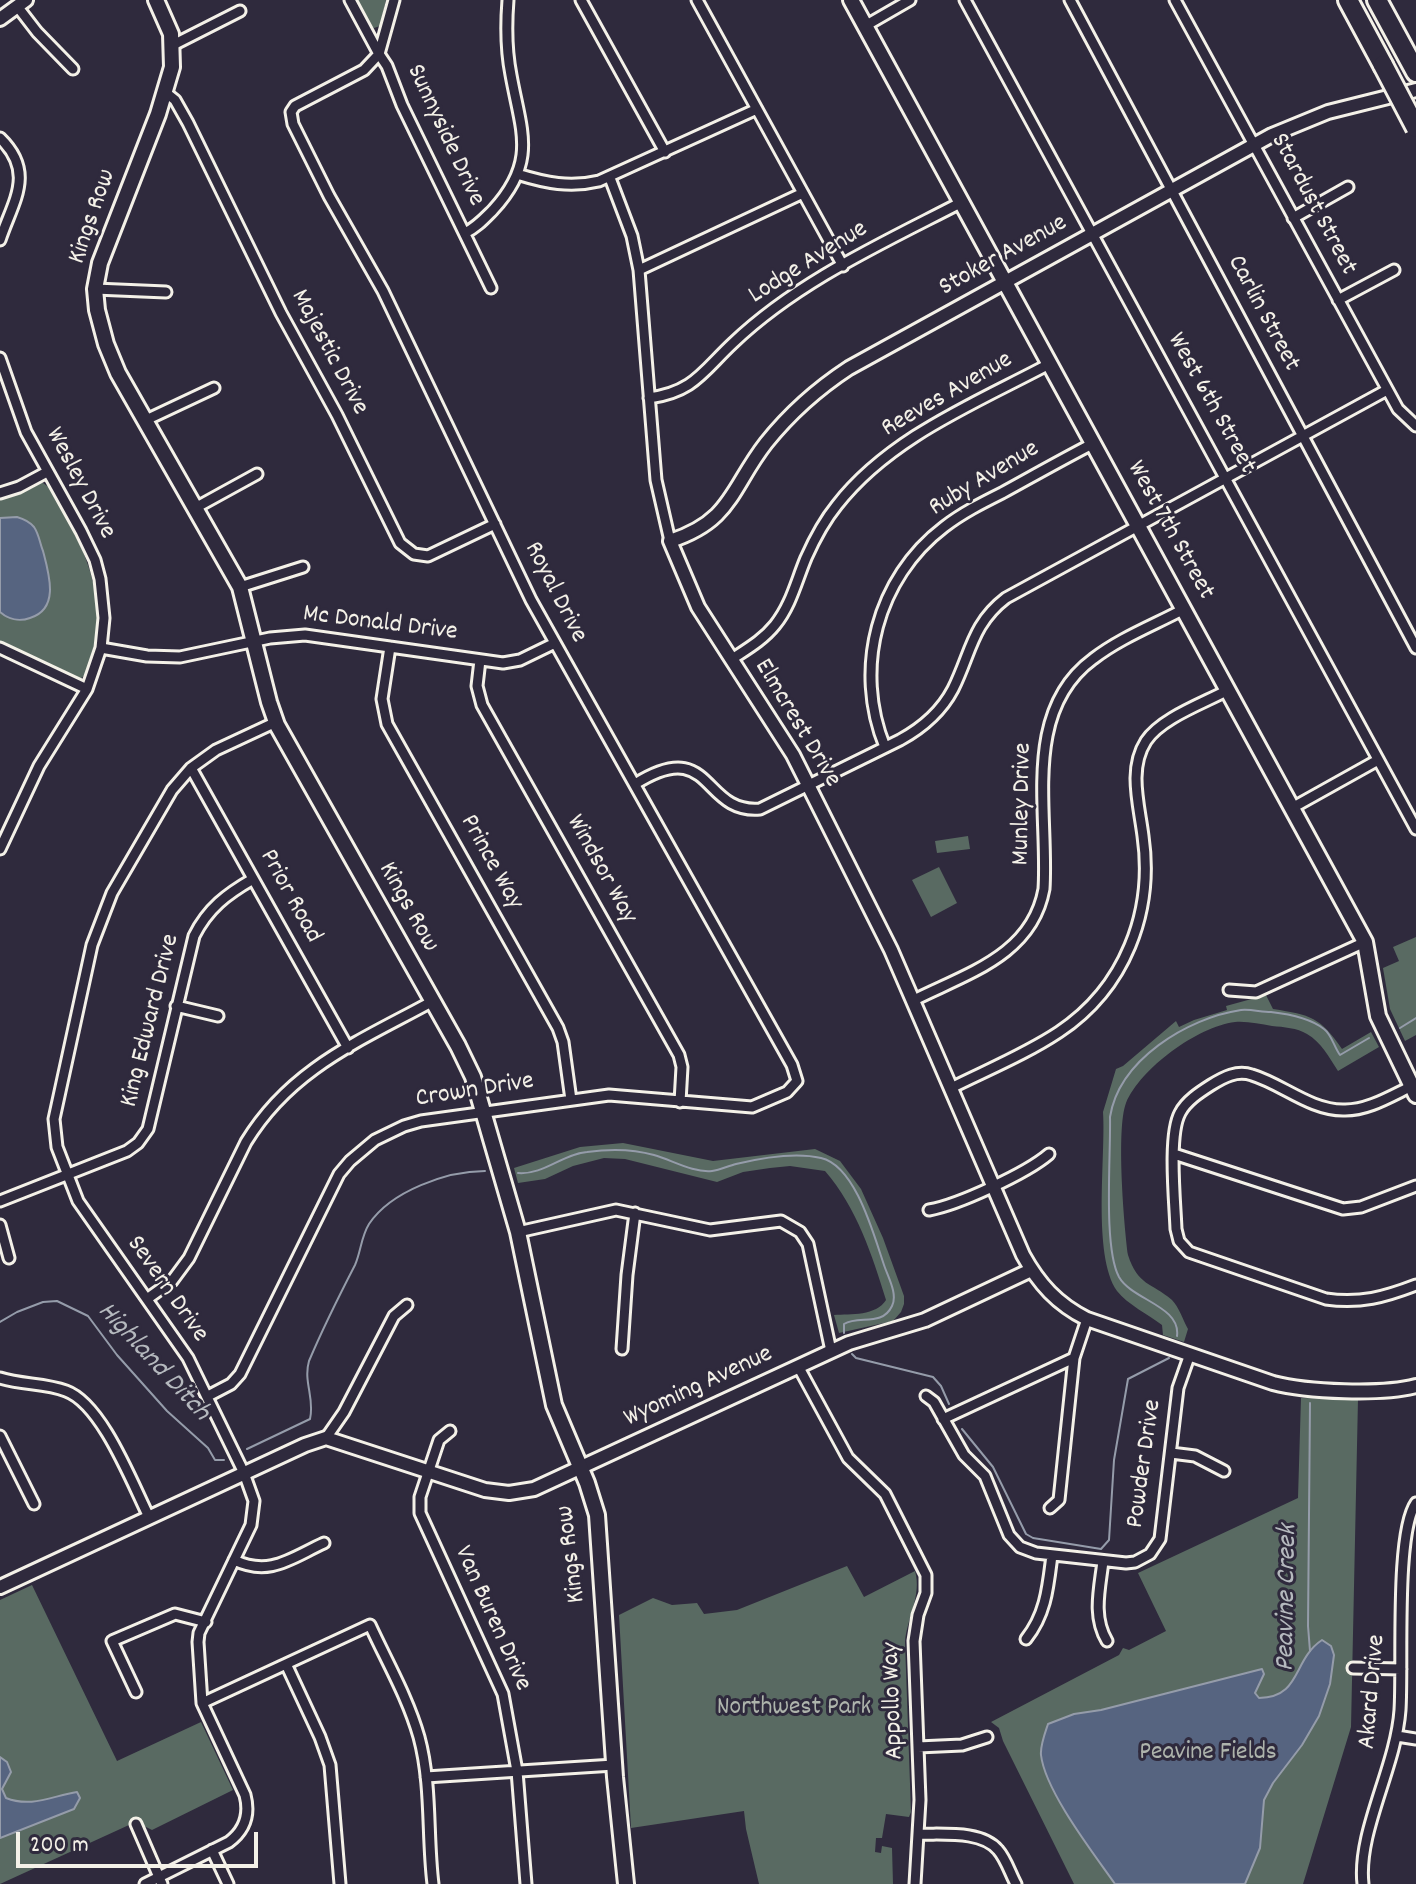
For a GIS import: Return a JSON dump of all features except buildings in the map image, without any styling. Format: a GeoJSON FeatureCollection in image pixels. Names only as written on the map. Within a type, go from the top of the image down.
{"type":"FeatureCollection","features":[{"type":"Feature","properties":{"kind":"highway"},"geometry":{"type":"LineString","coordinates":[[1348,0],[1416,128]]}},
{"type":"Feature","properties":{"kind":"highway"},"geometry":{"type":"LineString","coordinates":[[1377,0],[1412,66]]}},
{"type":"Feature","properties":{"kind":"main road","name":"Kings Row"},"geometry":{"type":"LineString","coordinates":[[156,0],[173,45],[172,67],[103,252],[95,289],[97,310],[118,373],[240,587],[276,722],[468,1065],[518,1232],[554,1405],[592,1496],[598,1526],[614,1765],[626,1884]]}},
{"type":"Feature","properties":{"kind":"main road","name":"West 7th Street"},"geometry":{"type":"LineString","coordinates":[[851,0],[1365,942],[1378,1016],[1414,1090]]}},
{"type":"Feature","properties":{"kind":"street"},"geometry":{"type":"LineString","coordinates":[[350,0],[379,54]]}},
{"type":"Feature","properties":{"kind":"street","name":"Sunnyside Drive"},"geometry":{"type":"LineString","coordinates":[[394,0],[379,54],[491,288]]}},
{"type":"Feature","properties":{"kind":"street"},"geometry":{"type":"LineString","coordinates":[[465,233],[480,224],[501,201],[517,174],[523,130],[507,47],[508,0]]}},
{"type":"Feature","properties":{"kind":"street"},"geometry":{"type":"LineString","coordinates":[[581,0],[665,152]]}},
{"type":"Feature","properties":{"kind":"street"},"geometry":{"type":"LineString","coordinates":[[697,0],[843,266]]}},
{"type":"Feature","properties":{"kind":"street"},"geometry":{"type":"LineString","coordinates":[[865,26],[910,0]]}},
{"type":"Feature","properties":{"kind":"street","name":"West 6th Street"},"geometry":{"type":"LineString","coordinates":[[965,0],[1416,829]]}},
{"type":"Feature","properties":{"kind":"street","name":"Carlin Street"},"geometry":{"type":"LineString","coordinates":[[1070,0],[1416,648]]}},
{"type":"Feature","properties":{"kind":"street","name":"Stardust Street"},"geometry":{"type":"LineString","coordinates":[[1175,0],[1387,390],[1398,409],[1416,426]]}},
{"type":"Feature","properties":{"kind":"street"},"geometry":{"type":"LineString","coordinates":[[0,19],[22,3],[37,32],[73,69]]}},
{"type":"Feature","properties":{"kind":"street"},"geometry":{"type":"LineString","coordinates":[[173,45],[240,11]]}},
{"type":"Feature","properties":{"kind":"street","name":"Royal Drive"},"geometry":{"type":"LineString","coordinates":[[379,54],[364,70],[305,99],[291,112],[293,124],[383,291],[555,643],[792,1065],[796,1084]]}},
{"type":"Feature","properties":{"kind":"street","name":"Stoker Avenue"},"geometry":{"type":"LineString","coordinates":[[670,541],[699,530],[720,514],[768,441],[799,407],[833,379],[1254,145],[1328,112],[1416,90]]}},
{"type":"Feature","properties":{"kind":"street","name":"Majestic Drive"},"geometry":{"type":"LineString","coordinates":[[165,92],[175,100],[188,123],[281,313],[332,404],[400,543],[414,554],[428,556],[495,524]]}},
{"type":"Feature","properties":{"kind":"street"},"geometry":{"type":"LineString","coordinates":[[517,174],[558,185],[610,178],[757,109]]}},
{"type":"Feature","properties":{"kind":"street"},"geometry":{"type":"LineString","coordinates":[[0,138],[14,154],[21,177],[0,240]]}},
{"type":"Feature","properties":{"kind":"street","name":"Elmcrest Drive"},"geometry":{"type":"LineString","coordinates":[[610,178],[630,228],[639,270],[656,480],[670,541],[690,592],[785,741],[810,786],[914,1000],[1031,1270]]}},
{"type":"Feature","properties":{"kind":"street"},"geometry":{"type":"LineString","coordinates":[[1293,218],[1348,187]]}},
{"type":"Feature","properties":{"kind":"street"},"geometry":{"type":"LineString","coordinates":[[639,270],[803,193]]}},
{"type":"Feature","properties":{"kind":"street","name":"Lodge Avenue"},"geometry":{"type":"LineString","coordinates":[[649,398],[689,387],[732,343],[771,310],[843,266],[962,202]]}},
{"type":"Feature","properties":{"kind":"street"},"geometry":{"type":"LineString","coordinates":[[1338,300],[1394,270]]}},
{"type":"Feature","properties":{"kind":"street"},"geometry":{"type":"LineString","coordinates":[[95,289],[166,292]]}},
{"type":"Feature","properties":{"kind":"street","name":"Wesley Drive"},"geometry":{"type":"LineString","coordinates":[[0,358],[26,432],[95,560],[103,598],[101,648],[87,689],[39,766],[0,849]]}},
{"type":"Feature","properties":{"kind":"street","name":"Reeves Avenue"},"geometry":{"type":"LineString","coordinates":[[732,659],[759,641],[776,623],[788,605],[806,558],[827,519],[865,474],[911,439],[1051,363]]}},
{"type":"Feature","properties":{"kind":"street"},"geometry":{"type":"LineString","coordinates":[[146,420],[214,388]]}},
{"type":"Feature","properties":{"kind":"street"},"geometry":{"type":"LineString","coordinates":[[635,784],[666,768],[684,767],[701,776],[731,803],[754,810],[810,786],[913,733],[940,709],[954,687],[979,625],[997,605],[1387,390]]}},
{"type":"Feature","properties":{"kind":"street","name":"Ruby Avenue"},"geometry":{"type":"LineString","coordinates":[[885,747],[873,712],[871,657],[882,610],[901,574],[929,540],[956,518],[1094,443]]}},
{"type":"Feature","properties":{"kind":"street"},"geometry":{"type":"LineString","coordinates":[[0,493],[47,472]]}},
{"type":"Feature","properties":{"kind":"street"},"geometry":{"type":"LineString","coordinates":[[197,507],[257,474]]}},
{"type":"Feature","properties":{"kind":"street"},"geometry":{"type":"LineString","coordinates":[[240,587],[303,567]]}},
{"type":"Feature","properties":{"kind":"street","name":"Munley Drive"},"geometry":{"type":"LineString","coordinates":[[914,1000],[999,957],[1026,934],[1040,908],[1044,889],[1045,744],[1058,701],[1070,682],[1093,658],[1184,609]]}},
{"type":"Feature","properties":{"kind":"street","name":"Mc Donald Drive"},"geometry":{"type":"LineString","coordinates":[[101,648],[168,658],[201,654],[284,635],[305,635],[503,663],[520,660],[555,643]]}},
{"type":"Feature","properties":{"kind":"street","name":"Prince Way"},"geometry":{"type":"LineString","coordinates":[[390,647],[382,699],[387,724],[558,1028],[563,1042],[571,1100]]}},
{"type":"Feature","properties":{"kind":"street"},"geometry":{"type":"LineString","coordinates":[[0,648],[87,689]]}},
{"type":"Feature","properties":{"kind":"street","name":"Windsor Way"},"geometry":{"type":"LineString","coordinates":[[480,660],[477,686],[482,705],[679,1055],[682,1067],[680,1102]]}},
{"type":"Feature","properties":{"kind":"street"},"geometry":{"type":"LineString","coordinates":[[951,1088],[1060,1031],[1090,1006],[1116,974],[1137,930],[1146,885],[1146,856],[1136,782],[1140,753],[1148,738],[1163,725],[1228,690]]}},
{"type":"Feature","properties":{"kind":"street","name":"Severn Drive"},"geometry":{"type":"LineString","coordinates":[[145,1884],[160,1881],[229,1842],[242,1829],[247,1813],[247,1803],[202,1703],[198,1642],[251,1525],[254,1509],[244,1473],[188,1358],[87,1215],[67,1174],[54,1133],[55,1106],[96,931],[112,893],[172,790],[191,768],[216,750],[276,722]]}},
{"type":"Feature","properties":{"kind":"street"},"geometry":{"type":"LineString","coordinates":[[1292,808],[1378,760]]}},
{"type":"Feature","properties":{"kind":"street","name":"Prior Road"},"geometry":{"type":"LineString","coordinates":[[191,768],[348,1048]]}},
{"type":"Feature","properties":{"kind":"street","name":"King Edward Drive"},"geometry":{"type":"LineString","coordinates":[[0,1201],[127,1151],[144,1137],[190,949],[200,924],[218,901],[253,879]]}},
{"type":"Feature","properties":{"kind":"street"},"geometry":{"type":"LineString","coordinates":[[1229,990],[1256,992],[1365,942]]}},
{"type":"Feature","properties":{"kind":"street"},"geometry":{"type":"LineString","coordinates":[[147,1299],[172,1281],[189,1258],[246,1142],[269,1108],[299,1078],[433,1001]]}},
{"type":"Feature","properties":{"kind":"street"},"geometry":{"type":"LineString","coordinates":[[176,1006],[218,1016]]}},
{"type":"Feature","properties":{"kind":"street"},"geometry":{"type":"LineString","coordinates":[[1414,1090],[1361,1108],[1344,1110],[1315,1104],[1253,1075],[1234,1074],[1213,1084],[1183,1108],[1174,1130],[1174,1154],[1176,1235],[1189,1252],[1338,1301],[1382,1298],[1416,1285]]}},
{"type":"Feature","properties":{"kind":"street","name":"Crown Drive"},"geometry":{"type":"LineString","coordinates":[[208,1396],[226,1387],[240,1374],[330,1188],[350,1161],[375,1140],[404,1126],[609,1095],[752,1107],[776,1098],[796,1084]]}},
{"type":"Feature","properties":{"kind":"street"},"geometry":{"type":"LineString","coordinates":[[929,1210],[1035,1165],[1049,1154]]}},
{"type":"Feature","properties":{"kind":"street"},"geometry":{"type":"LineString","coordinates":[[1174,1154],[1343,1209],[1361,1207],[1416,1186]]}},
{"type":"Feature","properties":{"kind":"street"},"geometry":{"type":"LineString","coordinates":[[518,1232],[606,1210],[635,1213],[710,1230],[781,1221],[795,1228],[809,1250],[831,1351]]}},
{"type":"Feature","properties":{"kind":"street"},"geometry":{"type":"LineString","coordinates":[[622,1349],[635,1213]]}},
{"type":"Feature","properties":{"kind":"street"},"geometry":{"type":"LineString","coordinates":[[0,1225],[9,1258]]}},
{"type":"Feature","properties":{"kind":"street"},"geometry":{"type":"LineString","coordinates":[[1031,1270],[1051,1295],[1087,1319],[1286,1386],[1392,1390],[1416,1386]]}},
{"type":"Feature","properties":{"kind":"street","name":"Wyoming Avenue"},"geometry":{"type":"LineString","coordinates":[[326,1438],[485,1490],[509,1493],[534,1489],[831,1351],[868,1336],[925,1320],[1031,1270]]}},
{"type":"Feature","properties":{"kind":"street"},"geometry":{"type":"LineString","coordinates":[[0,1587],[326,1438],[344,1412],[394,1316],[407,1305]]}},
{"type":"Feature","properties":{"kind":"street"},"geometry":{"type":"LineString","coordinates":[[1050,1508],[1059,1500],[1074,1358],[1087,1319]]}},
{"type":"Feature","properties":{"kind":"street","name":"Powder Drive"},"geometry":{"type":"LineString","coordinates":[[926,1396],[934,1402],[964,1455],[985,1476],[1014,1541],[1028,1551],[1135,1562],[1156,1548],[1162,1531],[1178,1388],[1190,1354]]}},
{"type":"Feature","properties":{"kind":"street"},"geometry":{"type":"LineString","coordinates":[[943,1419],[1074,1358]]}},
{"type":"Feature","properties":{"kind":"street","name":"Appollo Way"},"geometry":{"type":"LineString","coordinates":[[798,1366],[841,1448],[885,1494],[923,1566],[927,1583],[914,1641],[918,1747],[915,1884]]}},
{"type":"Feature","properties":{"kind":"street"},"geometry":{"type":"LineString","coordinates":[[0,1390],[2,1378],[65,1390],[84,1401],[98,1417],[149,1517]]}},
{"type":"Feature","properties":{"kind":"street","name":"Van Buren Drive"},"geometry":{"type":"LineString","coordinates":[[450,1431],[439,1440],[420,1497],[420,1513],[503,1694],[517,1771],[526,1884]]}},
{"type":"Feature","properties":{"kind":"street"},"geometry":{"type":"LineString","coordinates":[[0,1436],[34,1504]]}},
{"type":"Feature","properties":{"kind":"street"},"geometry":{"type":"LineString","coordinates":[[1171,1453],[1195,1456],[1224,1471]]}},
{"type":"Feature","properties":{"kind":"street","name":"Akard Drive"},"geometry":{"type":"LineString","coordinates":[[1363,1884],[1364,1849],[1397,1736],[1405,1531],[1416,1503]]}},
{"type":"Feature","properties":{"kind":"street"},"geometry":{"type":"LineString","coordinates":[[234,1560],[248,1567],[266,1568],[324,1543]]}},
{"type":"Feature","properties":{"kind":"street"},"geometry":{"type":"LineString","coordinates":[[1026,1639],[1045,1606],[1052,1555]]}},
{"type":"Feature","properties":{"kind":"street"},"geometry":{"type":"LineString","coordinates":[[1103,1561],[1097,1613],[1101,1632],[1107,1641]]}},
{"type":"Feature","properties":{"kind":"street"},"geometry":{"type":"LineString","coordinates":[[136,1692],[112,1641],[175,1614],[206,1622]]}},
{"type":"Feature","properties":{"kind":"street"},"geometry":{"type":"LineString","coordinates":[[202,1703],[370,1625],[413,1718],[419,1738],[426,1777],[433,1884]]}},
{"type":"Feature","properties":{"kind":"street"},"geometry":{"type":"LineString","coordinates":[[286,1664],[330,1765],[340,1884]]}},
{"type":"Feature","properties":{"kind":"street"},"geometry":{"type":"LineString","coordinates":[[1353,1668],[1401,1669]]}},
{"type":"Feature","properties":{"kind":"street"},"geometry":{"type":"LineString","coordinates":[[1397,1736],[1416,1739]]}},
{"type":"Feature","properties":{"kind":"street"},"geometry":{"type":"LineString","coordinates":[[918,1747],[962,1745],[987,1737]]}},
{"type":"Feature","properties":{"kind":"street"},"geometry":{"type":"LineString","coordinates":[[426,1777],[614,1765]]}},
{"type":"Feature","properties":{"kind":"street"},"geometry":{"type":"LineString","coordinates":[[136,1824],[160,1881]]}},
{"type":"Feature","properties":{"kind":"street"},"geometry":{"type":"LineString","coordinates":[[918,1834],[973,1837],[990,1843],[1001,1854],[1016,1884]]}},
{"type":"Feature","properties":{"kind":"street"},"geometry":{"type":"LineString","coordinates":[[212,1850],[228,1884]]}},
{"type":"Feature","properties":{"kind":"green space"},"geometry":{"type":"Polygon","coordinates":[[[356,0],[386,0],[380,26],[374,28],[368,25],[356,0]]]}},
{"type":"Feature","properties":{"kind":"green space"},"geometry":{"type":"Polygon","coordinates":[[[38,483],[50,488],[75,533],[92,577],[97,623],[87,674],[80,679],[0,643],[0,499],[38,483]]]}},
{"type":"Feature","properties":{"kind":"green space"},"geometry":{"type":"Polygon","coordinates":[[[968,836],[970,849],[937,853],[935,841],[968,836]]]}},
{"type":"Feature","properties":{"kind":"green space"},"geometry":{"type":"Polygon","coordinates":[[[939,867],[957,903],[931,917],[912,880],[939,867]]]}},
{"type":"Feature","properties":{"kind":"green space"},"geometry":{"type":"Polygon","coordinates":[[[1416,937],[1416,1035],[1405,1041],[1390,1009],[1383,968],[1399,961],[1393,947],[1416,937]]]}},
{"type":"Feature","properties":{"kind":"green space"},"geometry":{"type":"Polygon","coordinates":[[[1266,995],[1273,1009],[1314,1019],[1342,1049],[1371,1032],[1379,1047],[1338,1071],[1321,1046],[1303,1032],[1286,1027],[1235,1022],[1204,1032],[1172,1051],[1133,1090],[1123,1116],[1121,1155],[1128,1255],[1136,1273],[1177,1306],[1188,1329],[1184,1342],[1163,1335],[1162,1325],[1121,1296],[1109,1275],[1102,1230],[1103,1112],[1116,1069],[1176,1021],[1179,1027],[1227,1010],[1226,1006],[1266,995]]]}},
{"type":"Feature","properties":{"kind":"green space"},"geometry":{"type":"Polygon","coordinates":[[[623,1143],[713,1161],[815,1149],[840,1161],[861,1189],[883,1238],[904,1296],[901,1312],[893,1321],[839,1333],[834,1315],[870,1312],[886,1300],[855,1216],[825,1171],[790,1166],[770,1168],[743,1172],[717,1182],[625,1159],[604,1158],[573,1166],[545,1179],[518,1183],[514,1168],[580,1147],[623,1143]]]}},
{"type":"Feature","properties":{"kind":"green space","name":"Peavine Fields"},"geometry":{"type":"Polygon","coordinates":[[[1301,1398],[1358,1399],[1351,1727],[1303,1884],[1074,1884],[999,1728],[991,1722],[1119,1655],[1123,1648],[1129,1650],[1166,1631],[1138,1573],[1298,1498],[1301,1398]]]}},
{"type":"Feature","properties":{"kind":"green space","name":"Northwest Park"},"geometry":{"type":"Polygon","coordinates":[[[847,1566],[864,1597],[915,1571],[917,1580],[905,1642],[911,1812],[909,1817],[886,1814],[882,1838],[876,1838],[875,1852],[881,1853],[882,1846],[892,1848],[893,1884],[759,1884],[744,1811],[631,1828],[619,1615],[653,1598],[672,1605],[697,1603],[704,1614],[737,1610],[847,1566]]]}},
{"type":"Feature","properties":{"kind":"green space"},"geometry":{"type":"Polygon","coordinates":[[[32,1585],[117,1761],[201,1722],[233,1790],[152,1830],[140,1824],[129,1825],[0,1884],[0,1600],[32,1585]]]}},
{"type":"Feature","properties":{"kind":"water"},"geometry":{"type":"Polygon","coordinates":[[[17,517],[30,523],[37,533],[48,570],[50,590],[46,607],[22,620],[0,612],[0,518],[17,517]]]}},
{"type":"Feature","properties":{"kind":"water"},"geometry":{"type":"Polygon","coordinates":[[[1322,1640],[1331,1646],[1334,1655],[1330,1684],[1319,1716],[1264,1800],[1260,1848],[1245,1884],[1115,1884],[1072,1822],[1044,1770],[1041,1755],[1048,1724],[1074,1714],[1262,1669],[1264,1674],[1255,1693],[1259,1698],[1273,1696],[1290,1684],[1312,1648],[1322,1640]]]}},
{"type":"Feature","properties":{"kind":"water"},"geometry":{"type":"Polygon","coordinates":[[[0,1757],[7,1762],[11,1772],[2,1789],[6,1798],[33,1802],[77,1792],[80,1798],[74,1809],[0,1838],[0,1757]]]}},
{"type":"Feature","properties":{"kind":"waterway","name":"Highland Ditch"},"geometry":{"type":"LineString","coordinates":[[1177,1336],[1171,1317],[1125,1285],[1114,1263],[1109,1223],[1110,1117],[1116,1096],[1127,1077],[1141,1060],[1178,1032],[1199,1022],[1241,1010],[1285,1014],[1312,1022],[1327,1032],[1340,1055],[1369,1038]]}},
{"type":"Feature","properties":{"kind":"waterway"},"geometry":{"type":"LineString","coordinates":[[1400,1028],[1416,1018]]}},
{"type":"Feature","properties":{"kind":"waterway","name":"Highland Ditch"},"geometry":{"type":"LineString","coordinates":[[518,1173],[536,1171],[569,1156],[612,1150],[646,1153],[705,1171],[789,1156],[821,1158],[833,1164],[854,1188],[869,1221],[894,1296],[888,1312],[876,1319],[844,1324],[844,1333]]}},
{"type":"Feature","properties":{"kind":"waterway","name":"Highland Ditch"},"geometry":{"type":"LineString","coordinates":[[247,1449],[310,1419],[309,1361],[355,1265],[366,1229],[379,1212],[421,1185],[454,1175],[485,1171]]}},
{"type":"Feature","properties":{"kind":"waterway","name":"Highland Ditch"},"geometry":{"type":"LineString","coordinates":[[0,1322],[43,1302],[57,1301],[88,1316],[117,1355],[167,1411],[208,1448],[215,1460],[224,1460]]}},
{"type":"Feature","properties":{"kind":"waterway","name":"Highland Ditch"},"geometry":{"type":"LineString","coordinates":[[852,1354],[856,1358],[933,1377],[949,1404]]}},
{"type":"Feature","properties":{"kind":"waterway","name":"Highland Ditch"},"geometry":{"type":"LineString","coordinates":[[962,1429],[993,1467],[1026,1534],[1033,1538],[1101,1549],[1109,1540],[1114,1460],[1128,1379],[1169,1358]]}},
{"type":"Feature","properties":{"kind":"waterway","name":"Peavine Creek"},"geometry":{"type":"LineString","coordinates":[[1310,1403],[1310,1651]]}}]}
